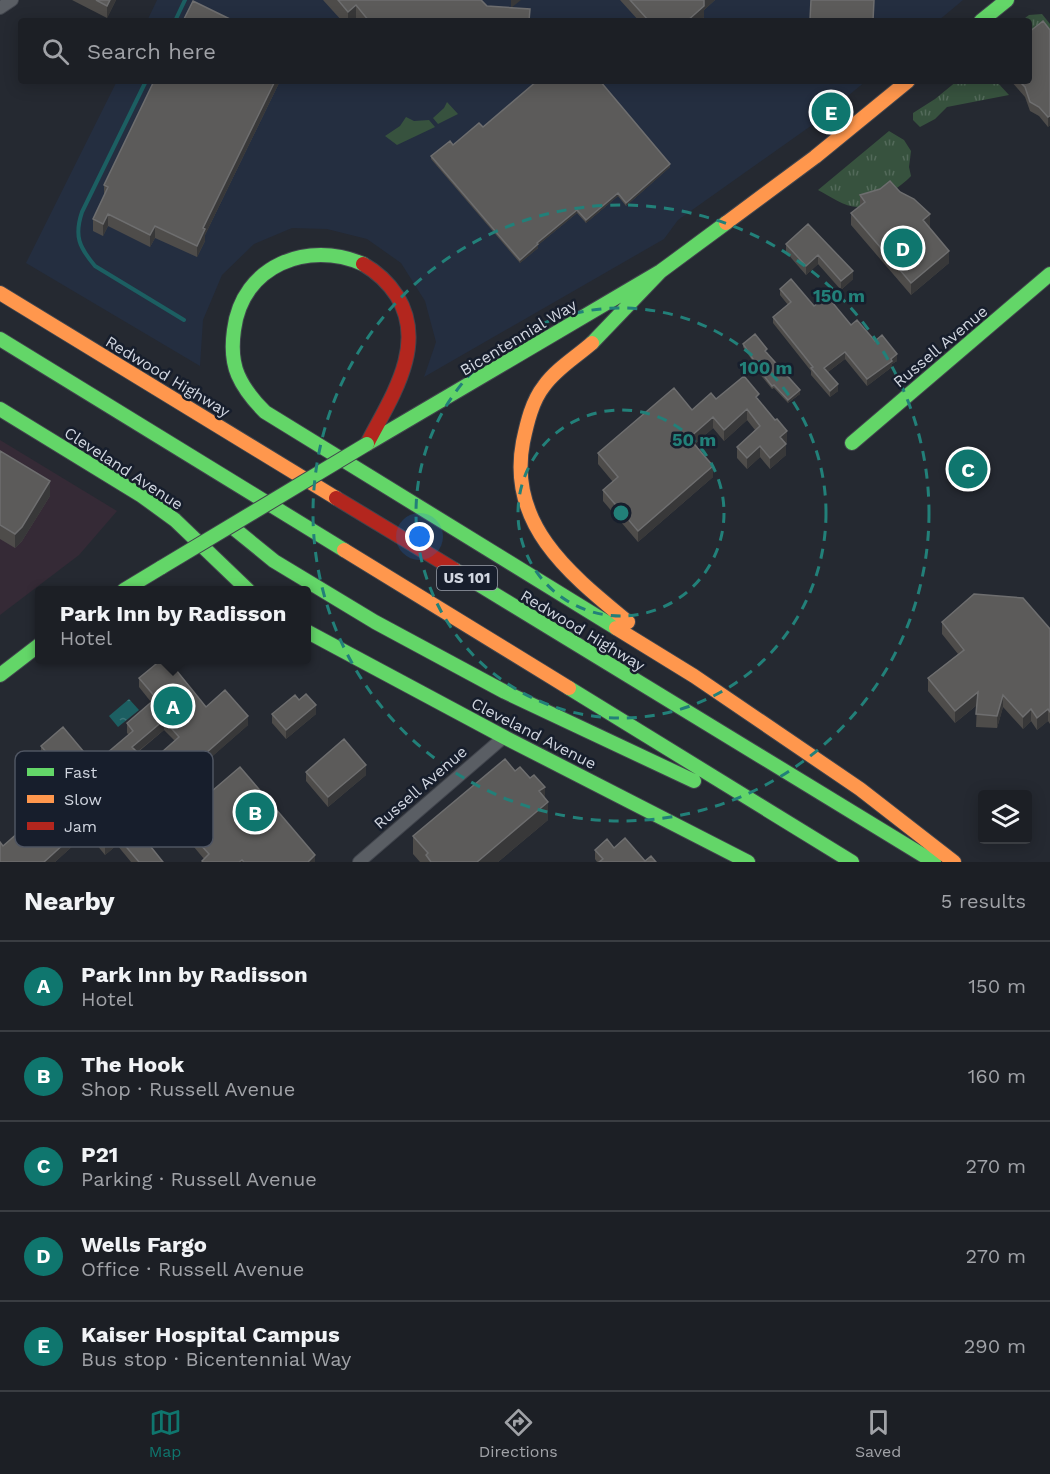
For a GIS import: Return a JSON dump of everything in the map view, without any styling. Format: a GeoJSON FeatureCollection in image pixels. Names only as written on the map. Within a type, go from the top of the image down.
{"type":"FeatureCollection","features":[{"type":"Feature","properties":{"kind":"main road"},"geometry":{"type":"LineString","coordinates":[[985,18],[1007,0]]}},
{"type":"Feature","properties":{"kind":"main road","name":"Bicentennial Way"},"geometry":{"type":"LineString","coordinates":[[132,586],[661,271],[815,157],[904,84]]}},
{"type":"Feature","properties":{"kind":"main road"},"geometry":{"type":"LineString","coordinates":[[367,444],[406,364],[410,341],[408,319],[399,297],[373,268],[354,260],[332,255],[289,258],[269,269],[251,285],[239,304],[233,326],[233,350],[237,374],[249,395],[265,412],[694,676],[860,789],[954,862]]}},
{"type":"Feature","properties":{"kind":"main road"},"geometry":{"type":"LineString","coordinates":[[661,271],[586,348],[544,386],[523,437],[520,458],[521,481],[525,502],[533,523],[547,547],[564,567],[694,676]]}},
{"type":"Feature","properties":{"kind":"main road","name":"Russell Avenue"},"geometry":{"type":"LineString","coordinates":[[852,443],[1050,274]]}},
{"type":"Feature","properties":{"kind":"main road","name":"Redwood Highway"},"geometry":{"type":"LineString","coordinates":[[0,293],[934,862]]}},
{"type":"Feature","properties":{"kind":"main road","name":"US 101"},"geometry":{"type":"LineString","coordinates":[[0,339],[852,862]]}},
{"type":"Feature","properties":{"kind":"main road","name":"Cleveland Avenue"},"geometry":{"type":"LineString","coordinates":[[0,409],[142,496],[175,520],[243,586]]}},
{"type":"Feature","properties":{"kind":"main road"},"geometry":{"type":"LineString","coordinates":[[231,526],[274,561],[375,622],[505,692],[668,767],[845,862]]}},
{"type":"Feature","properties":{"kind":"main road","name":"Cleveland Avenue"},"geometry":{"type":"LineString","coordinates":[[311,634],[504,737],[748,862]]}},
{"type":"Feature","properties":{"kind":"main road"},"geometry":{"type":"LineString","coordinates":[[0,675],[35,648]]}},
{"type":"Feature","properties":{"kind":"street"},"geometry":{"type":"LineString","coordinates":[[0,8],[12,0]]}},
{"type":"Feature","properties":{"kind":"street","name":"Russell Avenue"},"geometry":{"type":"LineString","coordinates":[[359,862],[504,737]]}},
{"type":"Feature","properties":{"kind":"shaded area"},"geometry":{"type":"Polygon","coordinates":[[[157,0],[963,0],[942,18],[148,18],[157,0]]]}},
{"type":"Feature","properties":{"kind":"shaded area"},"geometry":{"type":"Polygon","coordinates":[[[116,84],[862,84],[815,123],[678,220],[664,239],[424,377],[436,342],[425,301],[401,263],[367,239],[327,229],[292,228],[254,244],[222,275],[203,320],[200,366],[26,263],[116,84]]]}},
{"type":"Feature","properties":{"kind":"shaded area"},"geometry":{"type":"Polygon","coordinates":[[[0,440],[117,511],[79,555],[38,586],[35,586],[35,588],[0,615],[0,440]]]}},
{"type":"Feature","properties":{"kind":"green space"},"geometry":{"type":"Polygon","coordinates":[[[1042,14],[1050,24],[1050,45],[1032,41],[1032,18],[1025,18],[1029,15],[1042,14]]]}},
{"type":"Feature","properties":{"kind":"green space"},"geometry":{"type":"Polygon","coordinates":[[[953,84],[999,84],[1009,95],[947,107],[935,119],[920,127],[913,120],[913,113],[953,84]]]}},
{"type":"Feature","properties":{"kind":"green space"},"geometry":{"type":"Polygon","coordinates":[[[447,102],[458,114],[438,124],[433,118],[447,102]]]}},
{"type":"Feature","properties":{"kind":"green space"},"geometry":{"type":"Polygon","coordinates":[[[406,117],[414,121],[429,120],[435,127],[397,145],[385,136],[400,126],[406,117]]]}},
{"type":"Feature","properties":{"kind":"green space"},"geometry":{"type":"Polygon","coordinates":[[[889,131],[904,140],[911,151],[909,167],[911,176],[907,180],[879,199],[858,207],[842,203],[818,190],[889,131]]]}},
{"type":"Feature","properties":{"kind":"water"},"geometry":{"type":"Polygon","coordinates":[[[129,699],[139,710],[118,727],[109,716],[129,699]]]}},
{"type":"Feature","properties":{"kind":"building"},"geometry":{"type":"Polygon","coordinates":[[[96,0],[110,0],[107,6],[96,0]]]}},
{"type":"Feature","properties":{"kind":"building"},"geometry":{"type":"Polygon","coordinates":[[[338,0],[481,0],[487,6],[530,9],[529,18],[367,18],[356,5],[348,12],[338,0]]]}},
{"type":"Feature","properties":{"kind":"building"},"geometry":{"type":"Polygon","coordinates":[[[630,0],[704,0],[704,6],[690,18],[646,18],[630,0]]]}},
{"type":"Feature","properties":{"kind":"building"},"geometry":{"type":"Polygon","coordinates":[[[811,0],[874,0],[873,18],[810,18],[811,0]]]}},
{"type":"Feature","properties":{"kind":"building"},"geometry":{"type":"Polygon","coordinates":[[[193,1],[228,18],[184,18],[193,1]]]}},
{"type":"Feature","properties":{"kind":"building"},"geometry":{"type":"Polygon","coordinates":[[[1043,21],[1050,30],[1050,116],[1048,117],[1039,107],[1030,102],[1022,84],[1032,84],[1032,30],[1043,21]]]}},
{"type":"Feature","properties":{"kind":"building"},"geometry":{"type":"Polygon","coordinates":[[[153,84],[274,84],[203,228],[205,229],[197,246],[155,226],[150,235],[108,214],[103,224],[93,219],[108,187],[104,185],[153,84]]]}},
{"type":"Feature","properties":{"kind":"building"},"geometry":{"type":"Polygon","coordinates":[[[533,84],[603,84],[670,164],[626,203],[618,193],[586,220],[577,210],[520,260],[431,156],[450,141],[453,145],[479,123],[483,127],[533,84]]]}},
{"type":"Feature","properties":{"kind":"building"},"geometry":{"type":"Polygon","coordinates":[[[890,181],[900,192],[914,199],[930,214],[923,220],[949,251],[911,283],[851,213],[865,202],[860,195],[880,189],[890,181]]]}},
{"type":"Feature","properties":{"kind":"building"},"geometry":{"type":"Polygon","coordinates":[[[808,224],[853,271],[841,281],[818,255],[806,266],[786,244],[808,224]]]}},
{"type":"Feature","properties":{"kind":"building"},"geometry":{"type":"Polygon","coordinates":[[[791,279],[814,306],[827,296],[851,325],[857,320],[875,341],[882,335],[897,354],[891,359],[892,361],[867,379],[845,352],[824,368],[838,384],[830,391],[773,317],[791,302],[780,289],[791,279]]]}},
{"type":"Feature","properties":{"kind":"building"},"geometry":{"type":"Polygon","coordinates":[[[755,334],[767,349],[765,351],[800,390],[788,400],[774,385],[772,386],[743,344],[755,334]]]}},
{"type":"Feature","properties":{"kind":"building"},"geometry":{"type":"Polygon","coordinates":[[[744,376],[759,394],[756,397],[787,431],[780,437],[786,444],[770,458],[760,446],[747,458],[737,447],[760,426],[747,409],[724,430],[713,417],[689,438],[713,466],[638,531],[603,490],[618,477],[598,453],[674,388],[692,410],[711,393],[716,399],[744,376]]]}},
{"type":"Feature","properties":{"kind":"building"},"geometry":{"type":"Polygon","coordinates":[[[0,451],[50,481],[22,527],[15,534],[0,525],[0,451]]]}},
{"type":"Feature","properties":{"kind":"building"},"geometry":{"type":"Polygon","coordinates":[[[974,594],[1023,598],[1050,629],[1050,712],[1048,709],[1037,718],[1031,709],[1023,717],[1003,695],[997,716],[976,714],[978,692],[955,711],[928,678],[964,650],[942,622],[974,594]]]}},
{"type":"Feature","properties":{"kind":"building"},"geometry":{"type":"Polygon","coordinates":[[[156,664],[171,664],[206,707],[225,690],[248,716],[208,751],[163,751],[179,737],[164,720],[132,747],[136,751],[109,751],[133,731],[127,723],[156,698],[139,678],[156,664]]]}},
{"type":"Feature","properties":{"kind":"building"},"geometry":{"type":"Polygon","coordinates":[[[306,694],[316,705],[286,730],[272,714],[295,695],[299,700],[306,694]]]}},
{"type":"Feature","properties":{"kind":"building"},"geometry":{"type":"Polygon","coordinates":[[[63,727],[83,751],[45,751],[41,746],[63,727]]]}},
{"type":"Feature","properties":{"kind":"building"},"geometry":{"type":"Polygon","coordinates":[[[344,739],[366,765],[328,797],[306,772],[344,739]]]}},
{"type":"Feature","properties":{"kind":"building"},"geometry":{"type":"Polygon","coordinates":[[[505,759],[515,771],[520,767],[530,778],[534,775],[545,787],[539,791],[548,802],[477,862],[431,862],[426,855],[428,853],[413,836],[505,759]]]}},
{"type":"Feature","properties":{"kind":"building"},"geometry":{"type":"Polygon","coordinates":[[[240,767],[315,855],[308,862],[244,862],[242,860],[239,862],[203,862],[209,854],[203,847],[213,847],[213,790],[240,767]]]}},
{"type":"Feature","properties":{"kind":"building"},"geometry":{"type":"Polygon","coordinates":[[[15,835],[15,847],[61,847],[44,862],[0,862],[0,842],[3,846],[15,835]]]}},
{"type":"Feature","properties":{"kind":"building"},"geometry":{"type":"Polygon","coordinates":[[[625,838],[645,861],[651,856],[656,862],[599,862],[603,859],[595,850],[607,839],[614,848],[625,838]]]}},
{"type":"Feature","properties":{"kind":"building"},"geometry":{"type":"Polygon","coordinates":[[[126,847],[151,847],[163,862],[139,862],[126,847]]]}},
{"type":"Feature","properties":{"kind":"waterway"},"geometry":{"type":"LineString","coordinates":[[176,18],[185,0]]}},
{"type":"Feature","properties":{"kind":"waterway"},"geometry":{"type":"LineString","coordinates":[[145,84],[82,212],[78,228],[79,241],[95,266],[184,320]]}},
{"type":"Feature","properties":{"kind":"traffic: fast"},"geometry":{"type":"LineString","coordinates":[[985,18],[1007,0]]}},
{"type":"Feature","properties":{"kind":"traffic: fast"},"geometry":{"type":"LineString","coordinates":[[367,444],[661,271],[726,223]]}},
{"type":"Feature","properties":{"kind":"traffic: fast"},"geometry":{"type":"LineString","coordinates":[[363,264],[342,257],[321,255],[300,257],[264,274],[250,289],[240,308],[233,341],[236,370],[246,390],[265,412],[616,628]]}},
{"type":"Feature","properties":{"kind":"traffic: fast"},"geometry":{"type":"LineString","coordinates":[[592,343],[661,271]]}},
{"type":"Feature","properties":{"kind":"traffic: fast"},"geometry":{"type":"LineString","coordinates":[[852,443],[1050,274]]}},
{"type":"Feature","properties":{"kind":"traffic: fast"},"geometry":{"type":"LineString","coordinates":[[0,339],[344,550]]}},
{"type":"Feature","properties":{"kind":"traffic: fast"},"geometry":{"type":"LineString","coordinates":[[0,409],[142,496],[175,520],[244,586]]}},
{"type":"Feature","properties":{"kind":"traffic: fast"},"geometry":{"type":"LineString","coordinates":[[162,567],[367,444]]}},
{"type":"Feature","properties":{"kind":"traffic: fast"},"geometry":{"type":"LineString","coordinates":[[231,526],[274,561],[375,622],[505,692],[694,781]]}},
{"type":"Feature","properties":{"kind":"traffic: fast"},"geometry":{"type":"LineString","coordinates":[[131,586],[162,567]]}},
{"type":"Feature","properties":{"kind":"traffic: fast"},"geometry":{"type":"LineString","coordinates":[[455,570],[934,862]]}},
{"type":"Feature","properties":{"kind":"traffic: fast"},"geometry":{"type":"LineString","coordinates":[[311,634],[504,737],[748,862]]}},
{"type":"Feature","properties":{"kind":"traffic: fast"},"geometry":{"type":"LineString","coordinates":[[0,675],[35,648]]}},
{"type":"Feature","properties":{"kind":"traffic: fast"},"geometry":{"type":"LineString","coordinates":[[569,688],[852,862]]}},
{"type":"Feature","properties":{"kind":"traffic: slow"},"geometry":{"type":"LineString","coordinates":[[726,223],[815,157],[904,84]]}},
{"type":"Feature","properties":{"kind":"traffic: slow"},"geometry":{"type":"LineString","coordinates":[[0,293],[336,498]]}},
{"type":"Feature","properties":{"kind":"traffic: slow"},"geometry":{"type":"LineString","coordinates":[[592,343],[554,374],[536,398],[523,442],[521,472],[525,499],[534,523],[548,546],[585,586],[628,622]]}},
{"type":"Feature","properties":{"kind":"traffic: slow"},"geometry":{"type":"LineString","coordinates":[[344,550],[569,688]]}},
{"type":"Feature","properties":{"kind":"traffic: slow"},"geometry":{"type":"LineString","coordinates":[[616,628],[694,676],[860,789],[954,862]]}},
{"type":"Feature","properties":{"kind":"traffic: jam"},"geometry":{"type":"LineString","coordinates":[[363,264],[382,278],[397,296],[406,315],[409,334],[407,353],[395,391],[367,444]]}},
{"type":"Feature","properties":{"kind":"traffic: jam"},"geometry":{"type":"LineString","coordinates":[[336,498],[455,570]]}},
{"type":"Feature","properties":{"kind":"place","name":"Kaiser Hospital Campus"},"geometry":{"type":"Point","coordinates":[831,112]}},
{"type":"Feature","properties":{"kind":"place","name":"Wells Fargo"},"geometry":{"type":"Point","coordinates":[903,248]}},
{"type":"Feature","properties":{"kind":"place","name":"P21"},"geometry":{"type":"Point","coordinates":[968,469]}},
{"type":"Feature","properties":{"kind":"place","name":"Park Inn by Radisson"},"geometry":{"type":"Point","coordinates":[173,706]}},
{"type":"Feature","properties":{"kind":"place","name":"The Hook"},"geometry":{"type":"Point","coordinates":[255,812]}}]}
